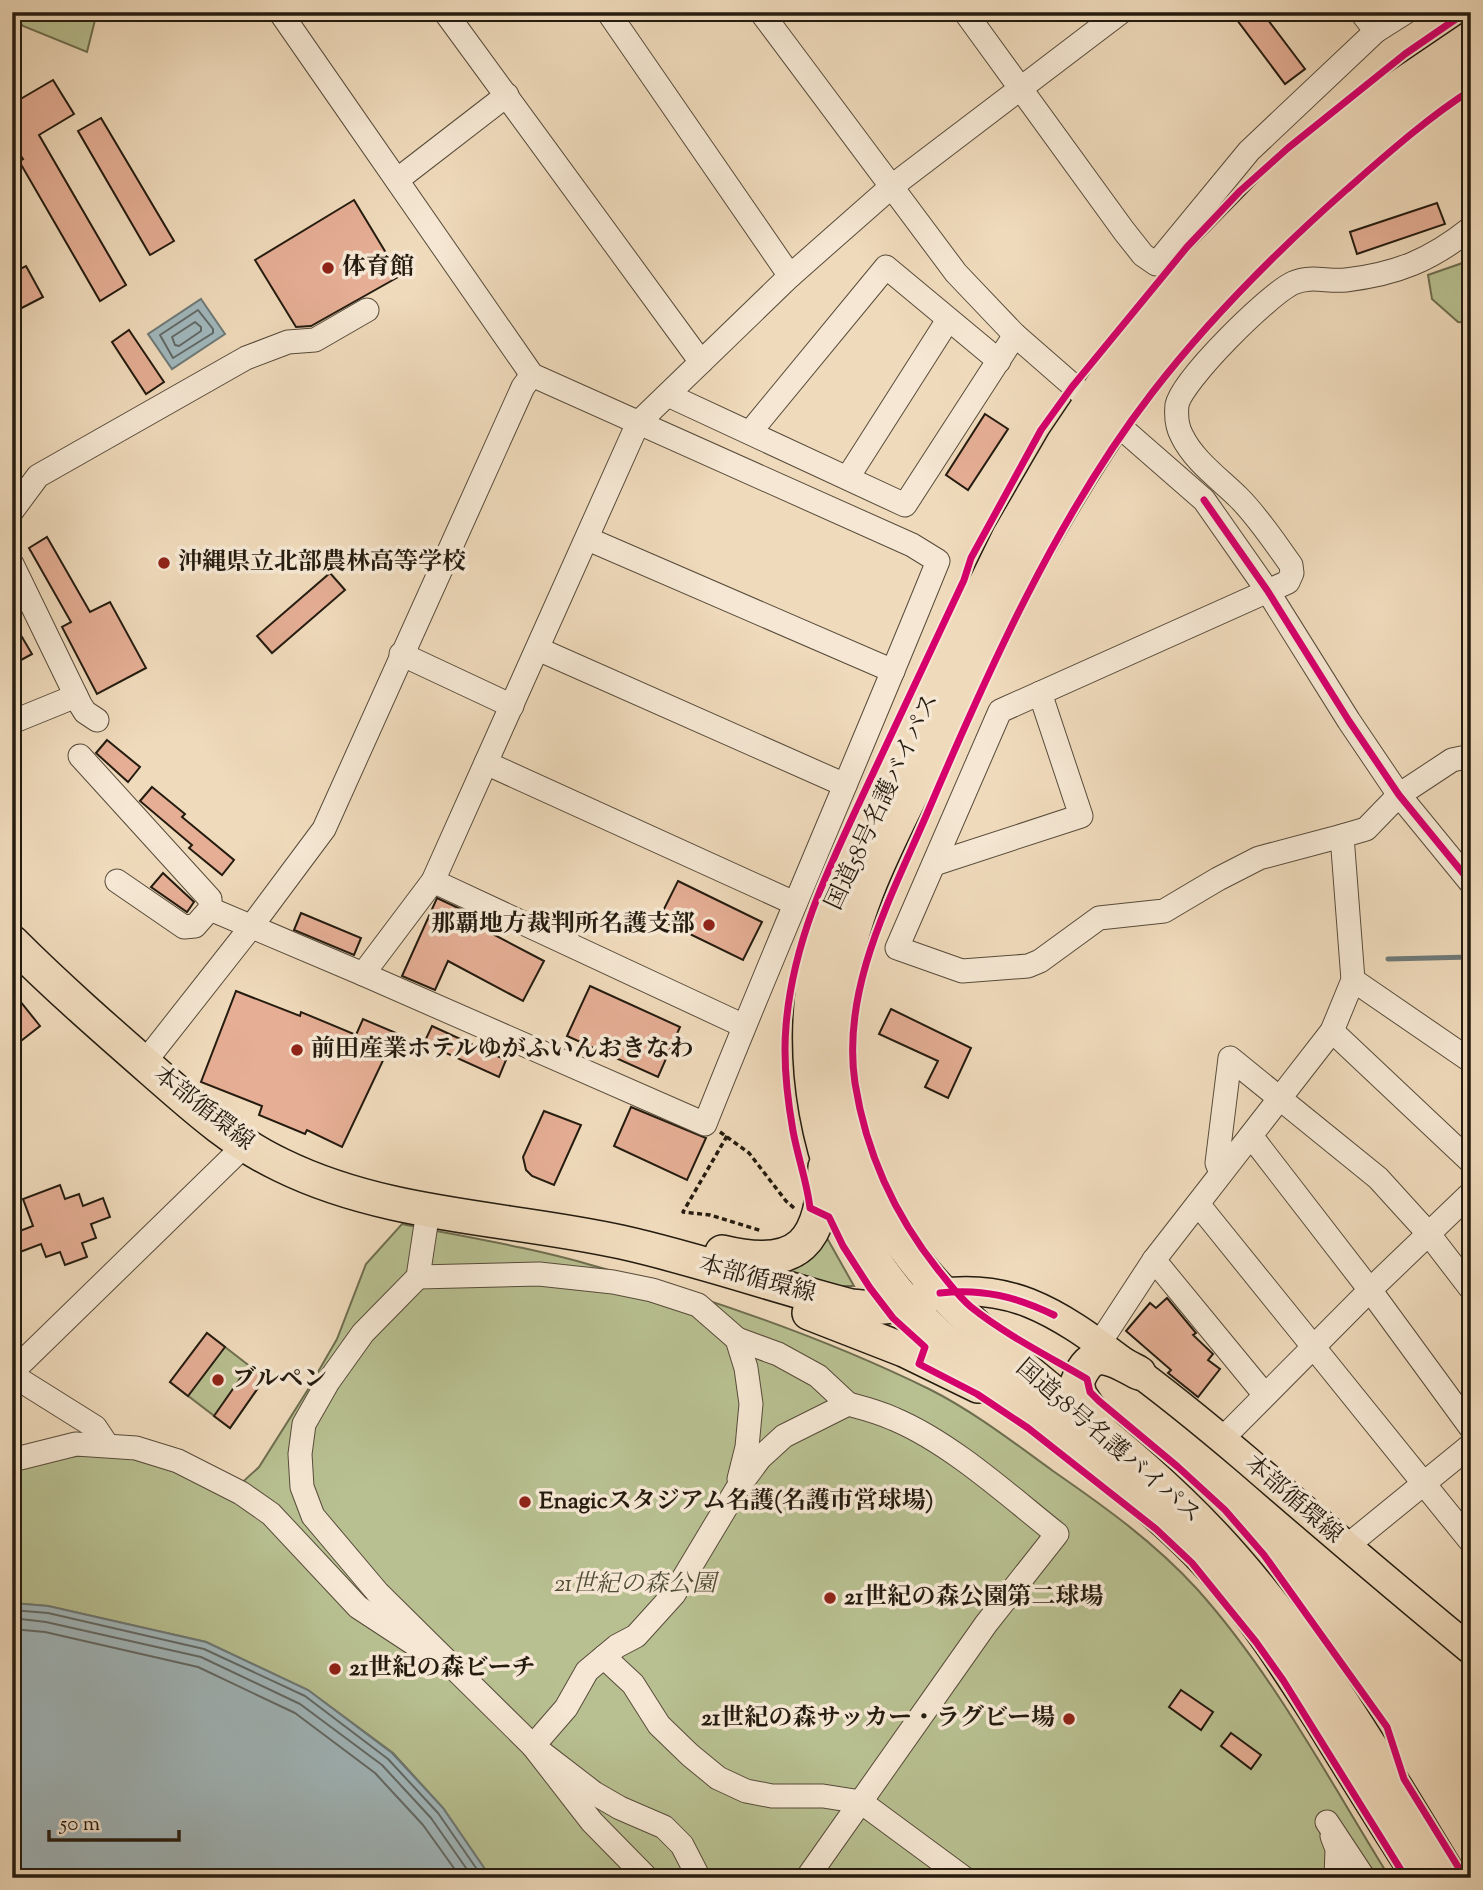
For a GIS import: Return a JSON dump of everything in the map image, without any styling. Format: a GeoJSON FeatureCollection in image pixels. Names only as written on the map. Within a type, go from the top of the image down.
{"type":"FeatureCollection","features":[{"type":"Feature","properties":{"kind":"highway","name":"国道58号名護バイパス"},"geometry":{"type":"LineString","coordinates":[[1435,1875],[1337,1698],[1297,1638],[1256,1584],[1210,1532],[1112,1440],[964,1317],[940,1293],[894,1233],[869,1189],[855,1153],[846,1114],[838,1037],[845,966],[867,895],[884,853],[944,728],[1033,558],[1102,412],[1122,358],[1191,274],[1286,177],[1378,101],[1471,38]]}},
{"type":"Feature","properties":{"kind":"highway","name":"国道58号名護バイパス"},"geometry":{"type":"LineString","coordinates":[[1435,1875],[1235,1595],[1198,1553],[1159,1516],[958,1353],[908,1304],[873,1260],[849,1218],[825,1157],[809,1060],[810,1017],[819,952],[830,915],[851,860],[1009,536],[1102,412],[1138,386],[1175,339],[1257,246],[1385,131],[1471,70]]}},
{"type":"Feature","properties":{"kind":"highway","name":"本部循環線"},"geometry":{"type":"LineString","coordinates":[[12,942],[51,980],[213,1123],[279,1165],[326,1185],[351,1194],[428,1211],[621,1242],[851,1306],[879,1308],[908,1304],[940,1293]]}},
{"type":"Feature","properties":{"kind":"highway"},"geometry":{"type":"LineString","coordinates":[[621,1242],[654,1236],[755,1258],[769,1258],[792,1250],[809,1238],[818,1222],[824,1186],[825,1157]]}},
{"type":"Feature","properties":{"kind":"highway"},"geometry":{"type":"LineString","coordinates":[[726,1271],[799,1310],[904,1350],[1021,1406]]}},
{"type":"Feature","properties":{"kind":"highway"},"geometry":{"type":"LineString","coordinates":[[1112,1440],[1088,1410],[1080,1395],[1077,1383],[1080,1375],[1089,1362],[1100,1357],[1108,1357],[1139,1373]]}},
{"type":"Feature","properties":{"kind":"main road","name":"本部循環線"},"geometry":{"type":"LineString","coordinates":[[940,1293],[1001,1294],[1028,1303],[1064,1321],[1099,1344],[1222,1439],[1471,1650]]}},
{"type":"Feature","properties":{"kind":"street"},"geometry":{"type":"LineString","coordinates":[[210,909],[705,1124],[938,561],[912,545],[532,375],[280,12]]}},
{"type":"Feature","properties":{"kind":"street"},"geometry":{"type":"LineString","coordinates":[[445,12],[701,362]]}},
{"type":"Feature","properties":{"kind":"street"},"geometry":{"type":"LineString","coordinates":[[761,12],[956,273],[1016,335],[1204,500],[1267,590],[1399,795],[1471,883]]}},
{"type":"Feature","properties":{"kind":"street"},"geometry":{"type":"LineString","coordinates":[[965,12],[1124,231],[1143,255],[1156,264],[1249,151],[1376,31],[1406,12]]}},
{"type":"Feature","properties":{"kind":"street"},"geometry":{"type":"LineString","coordinates":[[363,974],[433,881],[588,540],[638,423],[790,276],[891,187],[1121,12]]}},
{"type":"Feature","properties":{"kind":"street"},"geometry":{"type":"LineString","coordinates":[[1361,12],[1376,31]]}},
{"type":"Feature","properties":{"kind":"street"},"geometry":{"type":"LineString","coordinates":[[615,15],[790,276]]}},
{"type":"Feature","properties":{"kind":"street"},"geometry":{"type":"LineString","coordinates":[[397,180],[507,95]]}},
{"type":"Feature","properties":{"kind":"street"},"geometry":{"type":"LineString","coordinates":[[1471,228],[1445,249],[1398,270],[1343,280],[1312,278],[1292,284],[1266,304],[1206,362],[1178,403],[1177,421],[1181,436],[1194,454],[1241,500],[1291,565],[1292,573],[1288,582],[1000,712],[897,948],[962,971],[1028,967],[1100,918],[1164,911],[1217,879],[1259,858],[1366,829],[1399,795],[1452,760],[1471,755]]}},
{"type":"Feature","properties":{"kind":"street"},"geometry":{"type":"LineString","coordinates":[[751,431],[886,267],[999,361]]}},
{"type":"Feature","properties":{"kind":"street"},"geometry":{"type":"LineString","coordinates":[[12,511],[38,476],[246,358],[288,342],[315,340],[367,310]]}},
{"type":"Feature","properties":{"kind":"street"},"geometry":{"type":"LineString","coordinates":[[848,477],[948,320]]}},
{"type":"Feature","properties":{"kind":"street"},"geometry":{"type":"LineString","coordinates":[[668,395],[751,431],[905,505],[1016,335]]}},
{"type":"Feature","properties":{"kind":"street"},"geometry":{"type":"LineString","coordinates":[[144,1063],[324,829],[523,387],[532,375]]}},
{"type":"Feature","properties":{"kind":"street"},"geometry":{"type":"LineString","coordinates":[[588,540],[893,671]]}},
{"type":"Feature","properties":{"kind":"street"},"geometry":{"type":"LineString","coordinates":[[12,564],[76,696],[85,712],[97,720]]}},
{"type":"Feature","properties":{"kind":"street"},"geometry":{"type":"LineString","coordinates":[[538,649],[845,785]]}},
{"type":"Feature","properties":{"kind":"street"},"geometry":{"type":"LineString","coordinates":[[401,654],[512,706]]}},
{"type":"Feature","properties":{"kind":"street"},"geometry":{"type":"LineString","coordinates":[[934,864],[1081,816],[1040,693]]}},
{"type":"Feature","properties":{"kind":"street"},"geometry":{"type":"LineString","coordinates":[[12,722],[76,696]]}},
{"type":"Feature","properties":{"kind":"street"},"geometry":{"type":"LineString","coordinates":[[80,756],[210,899],[210,909],[195,926],[184,927],[117,881]]}},
{"type":"Feature","properties":{"kind":"street"},"geometry":{"type":"LineString","coordinates":[[486,763],[794,904]]}},
{"type":"Feature","properties":{"kind":"street"},"geometry":{"type":"LineString","coordinates":[[1099,1344],[1154,1260],[1332,1031],[1353,981],[1342,836]]}},
{"type":"Feature","properties":{"kind":"street"},"geometry":{"type":"LineString","coordinates":[[820,847],[851,860]]}},
{"type":"Feature","properties":{"kind":"street"},"geometry":{"type":"LineString","coordinates":[[433,881],[744,1026]]}},
{"type":"Feature","properties":{"kind":"street"},"geometry":{"type":"LineString","coordinates":[[1353,981],[1471,1061]]}},
{"type":"Feature","properties":{"kind":"street"},"geometry":{"type":"LineString","coordinates":[[1332,1031],[1471,1162]]}},
{"type":"Feature","properties":{"kind":"street"},"geometry":{"type":"LineString","coordinates":[[1221,1173],[1217,1163],[1230,1058],[1378,1178],[1428,1233],[1471,1289]]}},
{"type":"Feature","properties":{"kind":"street"},"geometry":{"type":"LineString","coordinates":[[1251,1136],[1370,1290],[1471,1428]]}},
{"type":"Feature","properties":{"kind":"street"},"geometry":{"type":"LineString","coordinates":[[107,1445],[95,1427],[12,1374],[245,1145]]}},
{"type":"Feature","properties":{"kind":"street"},"geometry":{"type":"LineString","coordinates":[[1222,1439],[1471,1193]]}},
{"type":"Feature","properties":{"kind":"street"},"geometry":{"type":"LineString","coordinates":[[1198,1204],[1471,1542]]}},
{"type":"Feature","properties":{"kind":"street"},"geometry":{"type":"LineString","coordinates":[[428,1211],[418,1277],[363,1333],[328,1382],[304,1424],[300,1454],[302,1486],[313,1516],[378,1592],[533,1746],[594,1793],[620,1808],[664,1827],[682,1844],[699,1878]]}},
{"type":"Feature","properties":{"kind":"street"},"geometry":{"type":"LineString","coordinates":[[1154,1260],[1265,1395]]}},
{"type":"Feature","properties":{"kind":"street"},"geometry":{"type":"LineString","coordinates":[[418,1277],[539,1274],[613,1282],[652,1290],[698,1305],[737,1339],[778,1354],[818,1376],[848,1404],[896,1419],[928,1438],[987,1479],[1057,1534],[986,1624],[807,1878]]}},
{"type":"Feature","properties":{"kind":"street"},"geometry":{"type":"LineString","coordinates":[[737,1339],[746,1368],[751,1404],[747,1447],[737,1489]]}},
{"type":"Feature","properties":{"kind":"street"},"geometry":{"type":"LineString","coordinates":[[533,1746],[566,1708],[587,1671],[617,1646],[636,1636],[674,1594],[737,1489],[760,1458],[784,1436],[848,1404]]}},
{"type":"Feature","properties":{"kind":"street"},"geometry":{"type":"LineString","coordinates":[[12,1460],[76,1444],[136,1448],[178,1461],[241,1493],[271,1514],[358,1607],[457,1672]]}},
{"type":"Feature","properties":{"kind":"street"},"geometry":{"type":"LineString","coordinates":[[1347,1546],[1471,1445]]}},
{"type":"Feature","properties":{"kind":"street"},"geometry":{"type":"LineString","coordinates":[[604,1657],[633,1684],[659,1724],[718,1778],[746,1791],[772,1796],[823,1796],[861,1802],[964,1878]]}},
{"type":"Feature","properties":{"kind":"street"},"geometry":{"type":"LineString","coordinates":[[533,1746],[592,1822],[647,1878]]}},
{"type":"Feature","properties":{"kind":"street"},"geometry":{"type":"LineString","coordinates":[[1336,1878],[1336,1849],[1327,1822],[1364,1878]]}},
{"type":"Feature","properties":{"kind":"path"},"geometry":{"type":"LineString","coordinates":[[705,1124],[749,1153],[795,1209]]}},
{"type":"Feature","properties":{"kind":"path"},"geometry":{"type":"LineString","coordinates":[[727,1136],[683,1212],[710,1215],[764,1232]]}},
{"type":"Feature","properties":{"kind":"green space"},"geometry":{"type":"Polygon","coordinates":[[[12,12],[97,12],[87,52],[23,26],[12,12]]]}},
{"type":"Feature","properties":{"kind":"green space"},"geometry":{"type":"Polygon","coordinates":[[[1471,260],[1471,323],[1458,322],[1432,299],[1428,275],[1471,260]]]}},
{"type":"Feature","properties":{"kind":"green space","name":"21世紀の森公園"},"geometry":{"type":"Polygon","coordinates":[[[402,1224],[568,1259],[720,1304],[805,1335],[888,1370],[929,1389],[977,1417],[1128,1526],[1164,1556],[1197,1589],[1225,1622],[1276,1692],[1390,1878],[491,1878],[443,1808],[393,1753],[308,1690],[206,1642],[48,1606],[12,1603],[12,1469],[60,1457],[117,1454],[234,1490],[259,1467],[307,1391],[337,1339],[366,1264],[402,1224]]]}},
{"type":"Feature","properties":{"kind":"green space"},"geometry":{"type":"Polygon","coordinates":[[[823,1231],[854,1286],[837,1286],[779,1267],[823,1231]]]}},
{"type":"Feature","properties":{"kind":"green space","name":"ブルペン"},"geometry":{"type":"Polygon","coordinates":[[[207,1333],[265,1378],[230,1428],[170,1382],[207,1333]]]}},
{"type":"Feature","properties":{"kind":"water"},"geometry":{"type":"Polygon","coordinates":[[[201,299],[225,334],[172,369],[148,334],[201,299]]]}},
{"type":"Feature","properties":{"kind":"water"},"geometry":{"type":"Polygon","coordinates":[[[12,1603],[48,1606],[206,1642],[308,1690],[392,1753],[443,1808],[491,1878],[12,1878],[12,1603]]]}},
{"type":"Feature","properties":{"kind":"building"},"geometry":{"type":"Polygon","coordinates":[[[1231,12],[1262,12],[1305,69],[1285,84],[1231,12]]]}},
{"type":"Feature","properties":{"kind":"building"},"geometry":{"type":"Polygon","coordinates":[[[53,80],[74,114],[39,135],[126,285],[100,301],[19,161],[23,159],[12,142],[12,104],[53,80]]]}},
{"type":"Feature","properties":{"kind":"building"},"geometry":{"type":"Polygon","coordinates":[[[101,118],[174,241],[150,255],[78,131],[101,118]]]}},
{"type":"Feature","properties":{"kind":"building","name":"体育館"},"geometry":{"type":"Polygon","coordinates":[[[354,200],[400,276],[311,326],[296,327],[255,260],[354,200]]]}},
{"type":"Feature","properties":{"kind":"building"},"geometry":{"type":"Polygon","coordinates":[[[1437,203],[1445,224],[1357,254],[1350,232],[1437,203]]]}},
{"type":"Feature","properties":{"kind":"building"},"geometry":{"type":"Polygon","coordinates":[[[26,266],[43,297],[12,313],[12,273],[26,266]]]}},
{"type":"Feature","properties":{"kind":"building"},"geometry":{"type":"Polygon","coordinates":[[[129,330],[164,382],[146,394],[112,342],[129,330]]]}},
{"type":"Feature","properties":{"kind":"building"},"geometry":{"type":"Polygon","coordinates":[[[985,414],[1008,429],[968,490],[946,475],[985,414]]]}},
{"type":"Feature","properties":{"kind":"building"},"geometry":{"type":"Polygon","coordinates":[[[47,537],[90,612],[110,602],[146,668],[97,694],[62,627],[71,622],[29,548],[47,537]]]}},
{"type":"Feature","properties":{"kind":"building"},"geometry":{"type":"Polygon","coordinates":[[[330,573],[345,590],[272,653],[257,636],[330,573]]]}},
{"type":"Feature","properties":{"kind":"building"},"geometry":{"type":"Polygon","coordinates":[[[12,620],[32,654],[12,665],[12,620]]]}},
{"type":"Feature","properties":{"kind":"building"},"geometry":{"type":"Polygon","coordinates":[[[107,740],[140,767],[128,782],[96,753],[107,740]]]}},
{"type":"Feature","properties":{"kind":"building"},"geometry":{"type":"Polygon","coordinates":[[[152,787],[185,814],[182,817],[234,860],[222,875],[189,848],[192,845],[140,801],[152,787]]]}},
{"type":"Feature","properties":{"kind":"building"},"geometry":{"type":"Polygon","coordinates":[[[163,873],[194,902],[187,912],[151,887],[163,873]]]}},
{"type":"Feature","properties":{"kind":"building"},"geometry":{"type":"Polygon","coordinates":[[[678,881],[762,922],[743,960],[659,919],[678,881]]]}},
{"type":"Feature","properties":{"kind":"building"},"geometry":{"type":"Polygon","coordinates":[[[437,898],[469,913],[466,920],[544,961],[523,1001],[448,961],[435,990],[402,976],[437,898]]]}},
{"type":"Feature","properties":{"kind":"building"},"geometry":{"type":"Polygon","coordinates":[[[301,913],[361,938],[354,955],[294,930],[301,913]]]}},
{"type":"Feature","properties":{"kind":"building"},"geometry":{"type":"Polygon","coordinates":[[[590,986],[680,1027],[658,1077],[567,1036],[590,986]]]}},
{"type":"Feature","properties":{"kind":"building"},"geometry":{"type":"Polygon","coordinates":[[[12,991],[40,1026],[12,1048],[12,991]]]}},
{"type":"Feature","properties":{"kind":"building"},"geometry":{"type":"Polygon","coordinates":[[[236,991],[300,1016],[301,1012],[356,1035],[363,1019],[396,1033],[342,1147],[307,1130],[305,1134],[259,1115],[262,1106],[201,1082],[236,991]]]}},
{"type":"Feature","properties":{"kind":"building"},"geometry":{"type":"Polygon","coordinates":[[[891,1009],[971,1048],[948,1098],[925,1087],[938,1061],[879,1034],[891,1009]]]}},
{"type":"Feature","properties":{"kind":"building"},"geometry":{"type":"Polygon","coordinates":[[[432,1026],[506,1060],[499,1077],[424,1043],[432,1026]]]}},
{"type":"Feature","properties":{"kind":"building"},"geometry":{"type":"Polygon","coordinates":[[[631,1107],[706,1138],[687,1180],[614,1146],[631,1107]]]}},
{"type":"Feature","properties":{"kind":"building"},"geometry":{"type":"Polygon","coordinates":[[[544,1111],[581,1125],[554,1185],[532,1176],[526,1170],[523,1157],[544,1111]]]}},
{"type":"Feature","properties":{"kind":"building"},"geometry":{"type":"Polygon","coordinates":[[[60,1185],[65,1199],[79,1194],[83,1206],[103,1198],[110,1217],[91,1224],[96,1238],[82,1243],[87,1257],[65,1265],[60,1252],[46,1257],[41,1244],[12,1255],[12,1234],[33,1226],[23,1199],[60,1185]]]}},
{"type":"Feature","properties":{"kind":"building"},"geometry":{"type":"Polygon","coordinates":[[[1167,1298],[1196,1333],[1193,1335],[1213,1354],[1208,1360],[1220,1369],[1198,1397],[1168,1373],[1171,1370],[1126,1331],[1150,1303],[1156,1308],[1167,1298]]]}},
{"type":"Feature","properties":{"kind":"building"},"geometry":{"type":"Polygon","coordinates":[[[207,1333],[225,1347],[188,1396],[170,1382],[207,1333]]]}},
{"type":"Feature","properties":{"kind":"building"},"geometry":{"type":"Polygon","coordinates":[[[249,1366],[265,1378],[230,1428],[214,1416],[249,1366]]]}},
{"type":"Feature","properties":{"kind":"building"},"geometry":{"type":"Polygon","coordinates":[[[1181,1690],[1213,1712],[1201,1730],[1169,1707],[1181,1690]]]}},
{"type":"Feature","properties":{"kind":"building"},"geometry":{"type":"Polygon","coordinates":[[[1231,1733],[1261,1755],[1251,1769],[1221,1746],[1231,1733]]]}},
{"type":"Feature","properties":{"kind":"waterway"},"geometry":{"type":"LineString","coordinates":[[1388,959],[1471,957]]}},
{"type":"Feature","properties":{"kind":"cycle path"},"geometry":{"type":"LineString","coordinates":[[1406,1878],[1283,1680],[1192,1563],[1156,1529],[1028,1428],[977,1394],[919,1364],[925,1347],[893,1318],[870,1288],[843,1246],[829,1217],[810,1208],[791,1118],[785,1039],[797,961],[828,870],[964,580],[971,558],[1041,430],[1072,387],[1187,247],[1240,191],[1288,148],[1405,54],[1466,12]]}},
{"type":"Feature","properties":{"kind":"cycle path"},"geometry":{"type":"LineString","coordinates":[[1465,1878],[1404,1779],[1387,1727],[1264,1555],[1225,1510],[1099,1401],[1090,1392],[1087,1379],[1013,1336],[971,1307],[923,1250],[896,1206],[875,1159],[860,1109],[853,1048],[855,1014],[862,980],[884,912],[999,652],[1085,491],[1152,393],[1220,313],[1269,262],[1391,151],[1471,90]]}},
{"type":"Feature","properties":{"kind":"cycle path"},"geometry":{"type":"LineString","coordinates":[[1204,500],[1267,590],[1399,795],[1471,883]]}},
{"type":"Feature","properties":{"kind":"cycle path"},"geometry":{"type":"LineString","coordinates":[[940,1293],[999,1295],[1054,1315]]}},
{"type":"Feature","properties":{"kind":"place","name":"体育館"},"geometry":{"type":"Point","coordinates":[328,268]}},
{"type":"Feature","properties":{"kind":"place","name":"沖縄県立北部農林高等学校"},"geometry":{"type":"Point","coordinates":[164,563]}},
{"type":"Feature","properties":{"kind":"place","name":"那覇地方裁判所名護支部"},"geometry":{"type":"Point","coordinates":[709,925]}},
{"type":"Feature","properties":{"kind":"place","name":"前田産業ホテルゆがふいんおきなわ"},"geometry":{"type":"Point","coordinates":[297,1050]}},
{"type":"Feature","properties":{"kind":"place","name":"ブルペン"},"geometry":{"type":"Point","coordinates":[218,1380]}},
{"type":"Feature","properties":{"kind":"place","name":"Enagicスタジアム名護(名護市営球場)"},"geometry":{"type":"Point","coordinates":[525,1502]}},
{"type":"Feature","properties":{"kind":"place","name":"21世紀の森公園第二球場"},"geometry":{"type":"Point","coordinates":[830,1598]}},
{"type":"Feature","properties":{"kind":"place","name":"21世紀の森ビーチ"},"geometry":{"type":"Point","coordinates":[335,1669]}},
{"type":"Feature","properties":{"kind":"place","name":"21世紀の森サッカー・ラグビー場"},"geometry":{"type":"Point","coordinates":[1069,1719]}}]}
